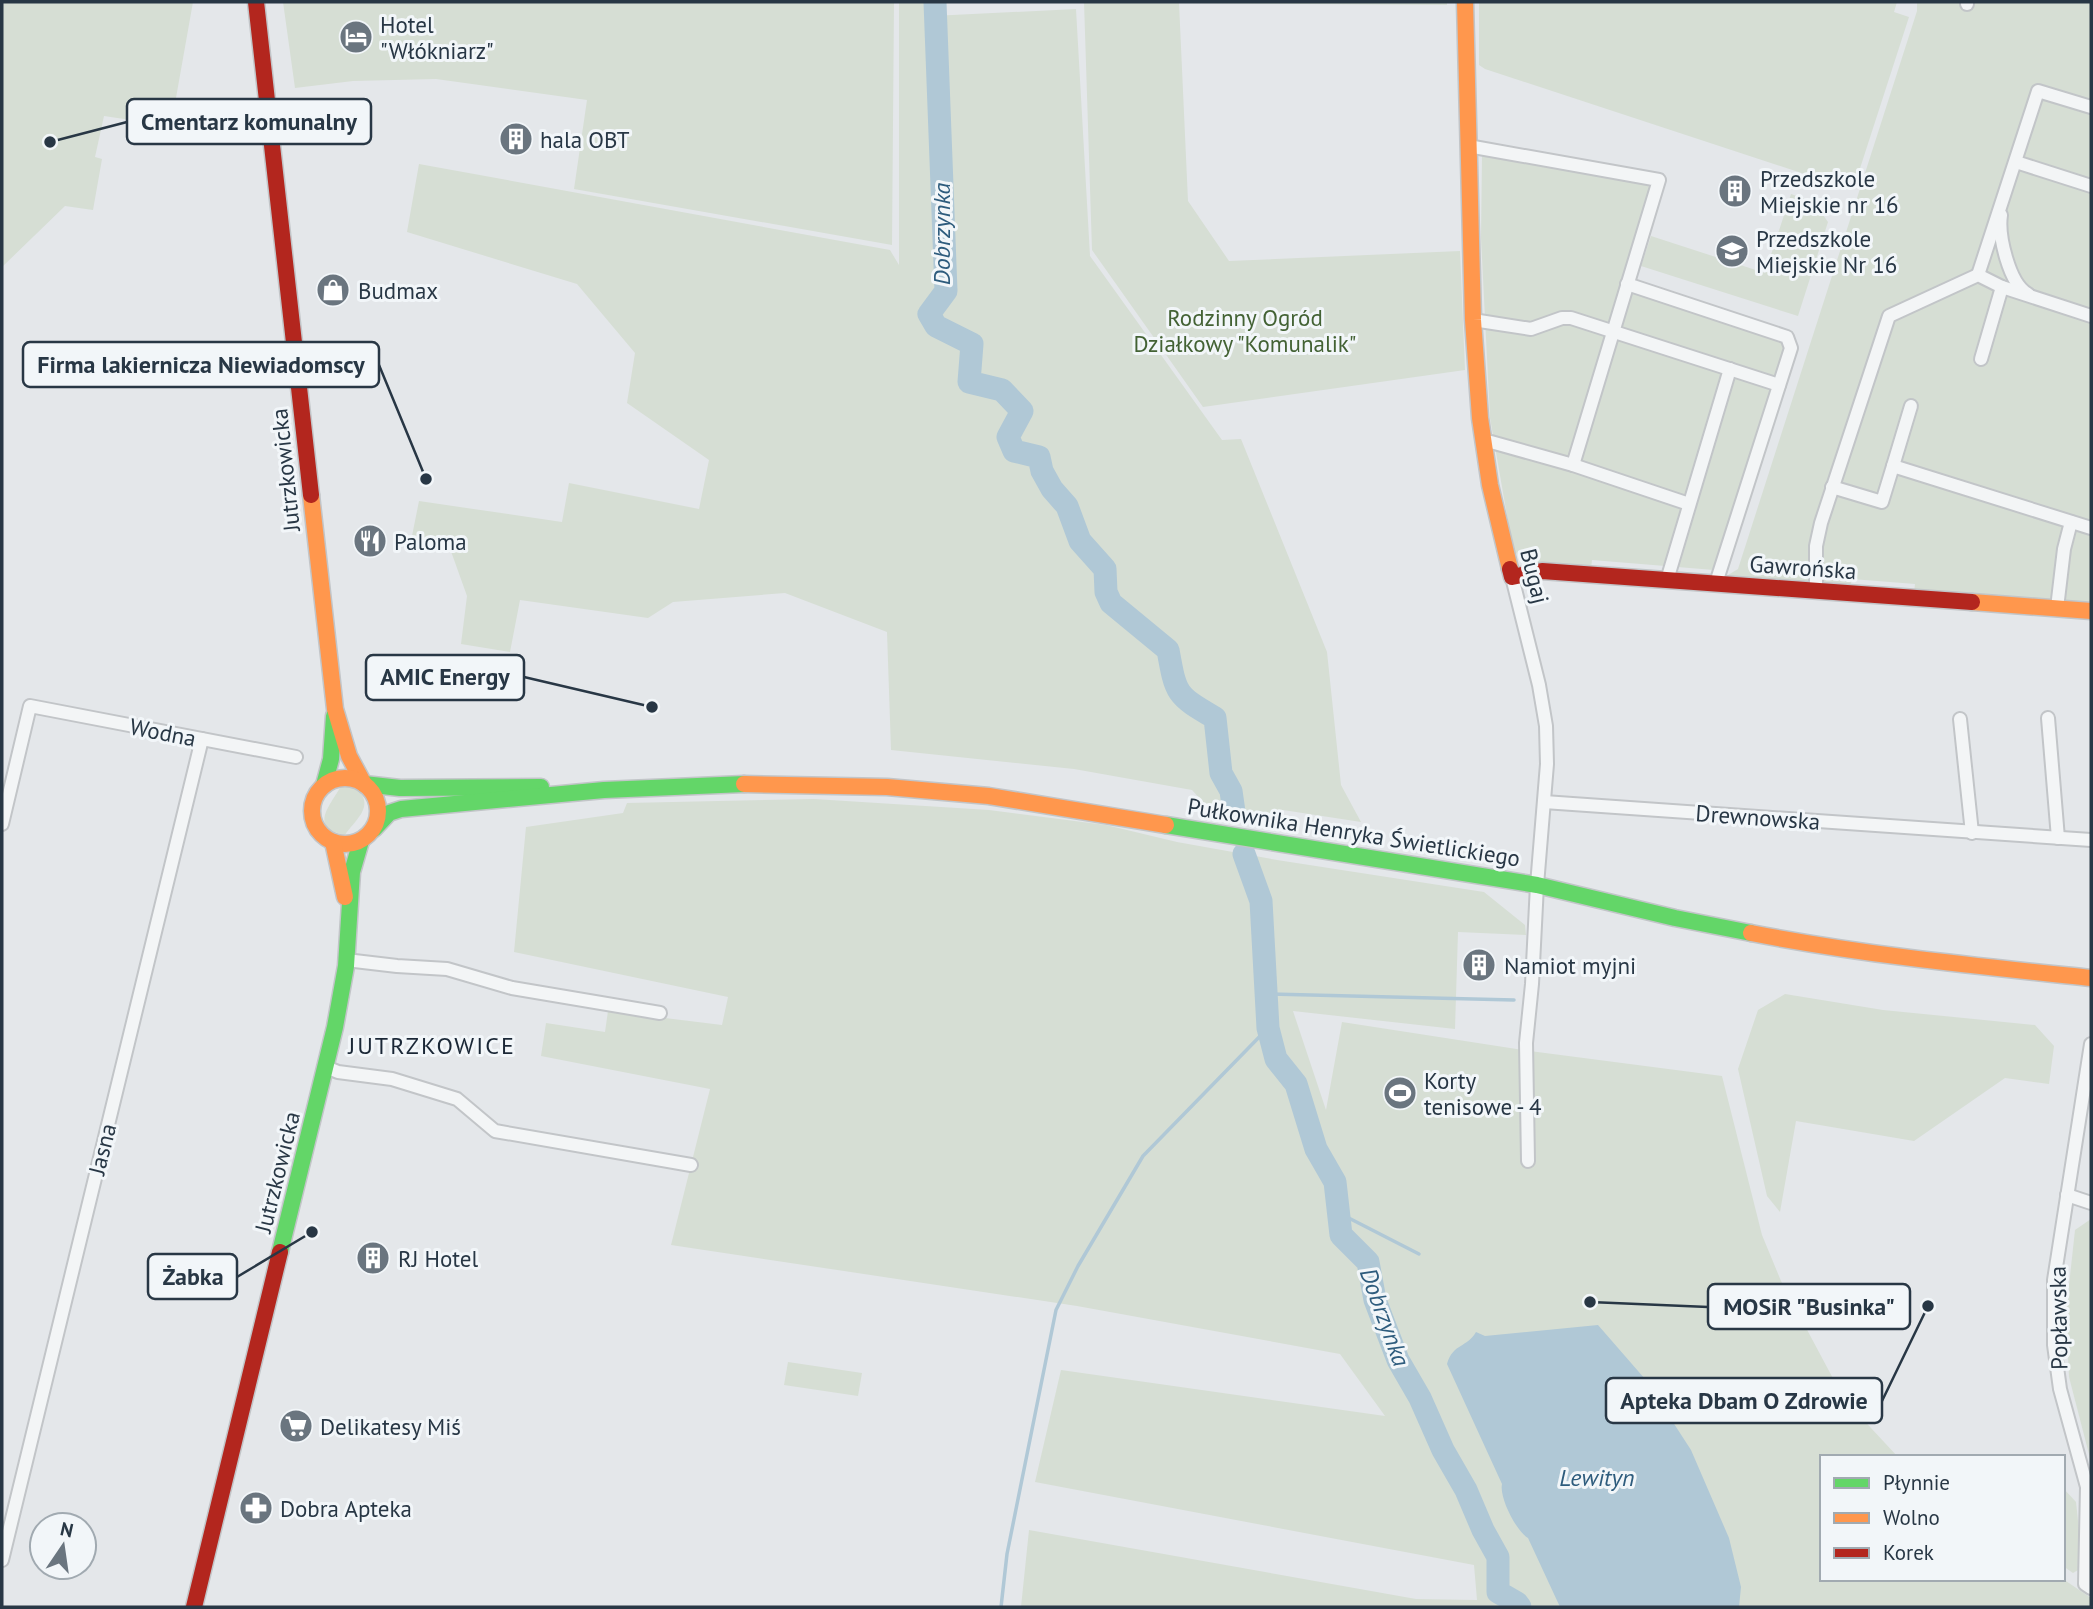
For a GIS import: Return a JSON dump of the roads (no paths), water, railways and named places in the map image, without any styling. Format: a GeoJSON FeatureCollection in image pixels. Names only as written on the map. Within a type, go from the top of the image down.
{"type":"FeatureCollection","features":[{"type":"Feature","properties":{"kind":"street","name":"Jutrzkowicka"},"geometry":{"type":"LineString","coordinates":[[256,2],[335,709],[349,756],[364,784]]}},
{"type":"Feature","properties":{"kind":"street","name":"Bugaj"},"geometry":{"type":"LineString","coordinates":[[1465,2],[1474,320],[1483,442],[1490,485],[1539,685],[1546,726],[1545,802],[1525,1043],[1528,1161]]}},
{"type":"Feature","properties":{"kind":"street"},"geometry":{"type":"LineString","coordinates":[[1816,590],[1816,546],[1832,487],[1889,316],[1978,275],[2038,91],[2091,107]]}},
{"type":"Feature","properties":{"kind":"street"},"geometry":{"type":"LineString","coordinates":[[1468,146],[1659,180],[1573,465]]}},
{"type":"Feature","properties":{"kind":"street"},"geometry":{"type":"LineString","coordinates":[[2016,162],[2091,186]]}},
{"type":"Feature","properties":{"kind":"street"},"geometry":{"type":"LineString","coordinates":[[2004,196],[2000,219],[2003,244],[2013,276],[2023,292],[2034,298]]}},
{"type":"Feature","properties":{"kind":"street"},"geometry":{"type":"LineString","coordinates":[[1978,275],[2002,287],[2091,316]]}},
{"type":"Feature","properties":{"kind":"street"},"geometry":{"type":"LineString","coordinates":[[1627,284],[1787,337],[1791,348],[1716,583]]}},
{"type":"Feature","properties":{"kind":"street"},"geometry":{"type":"LineString","coordinates":[[1981,359],[2002,287]]}},
{"type":"Feature","properties":{"kind":"street"},"geometry":{"type":"LineString","coordinates":[[1474,320],[1531,329],[1562,318],[1571,318],[1779,385]]}},
{"type":"Feature","properties":{"kind":"street"},"geometry":{"type":"LineString","coordinates":[[1667,580],[1730,369]]}},
{"type":"Feature","properties":{"kind":"street"},"geometry":{"type":"LineString","coordinates":[[1832,487],[1882,502],[1912,406]]}},
{"type":"Feature","properties":{"kind":"street"},"geometry":{"type":"LineString","coordinates":[[1483,442],[1573,465],[1689,504]]}},
{"type":"Feature","properties":{"kind":"street"},"geometry":{"type":"LineString","coordinates":[[1893,466],[2091,528]]}},
{"type":"Feature","properties":{"kind":"street"},"geometry":{"type":"LineString","coordinates":[[2057,608],[2063,549],[2071,522]]}},
{"type":"Feature","properties":{"kind":"street","name":"Gawrońska"},"geometry":{"type":"LineString","coordinates":[[1512,577],[1542,571],[2091,611]]}},
{"type":"Feature","properties":{"kind":"street","name":"Wodna"},"geometry":{"type":"LineString","coordinates":[[2,824],[30,706],[296,757]]}},
{"type":"Feature","properties":{"kind":"street","name":"Jutrzkowicka"},"geometry":{"type":"LineString","coordinates":[[324,785],[331,759],[335,709]]}},
{"type":"Feature","properties":{"kind":"street"},"geometry":{"type":"LineString","coordinates":[[2048,718],[2059,838]]}},
{"type":"Feature","properties":{"kind":"street"},"geometry":{"type":"LineString","coordinates":[[1961,719],[1972,834]]}},
{"type":"Feature","properties":{"kind":"street","name":"Jasna"},"geometry":{"type":"LineString","coordinates":[[2,1560],[202,739]]}},
{"type":"Feature","properties":{"kind":"street"},"geometry":{"type":"LineString","coordinates":[[344,778],[364,784],[377,799],[379,809],[374,829],[361,841],[342,845],[333,842],[319,831],[312,815],[315,797],[324,785],[344,778]]}},
{"type":"Feature","properties":{"kind":"street","name":"Pułkownika Henryka Świetlickiego"},"geometry":{"type":"LineString","coordinates":[[364,784],[400,788],[471,786],[604,790]]}},
{"type":"Feature","properties":{"kind":"street","name":"Pułkownika Henryka Świetlickiego"},"geometry":{"type":"LineString","coordinates":[[374,829],[388,813],[401,809],[604,790],[722,784],[887,787],[989,796],[1537,885],[1687,920],[1819,946],[2091,978]]}},
{"type":"Feature","properties":{"kind":"street","name":"Drewnowska"},"geometry":{"type":"LineString","coordinates":[[1545,802],[1972,834],[2091,840]]}},
{"type":"Feature","properties":{"kind":"street","name":"Jutrzkowicka"},"geometry":{"type":"LineString","coordinates":[[194,1607],[326,1067],[346,960],[348,908],[354,864],[361,841]]}},
{"type":"Feature","properties":{"kind":"street","name":"Jutrzkowicka"},"geometry":{"type":"LineString","coordinates":[[333,842],[348,908]]}},
{"type":"Feature","properties":{"kind":"street"},"geometry":{"type":"LineString","coordinates":[[346,960],[447,969],[512,988],[660,1013]]}},
{"type":"Feature","properties":{"kind":"street","name":"Popławska"},"geometry":{"type":"LineString","coordinates":[[2091,1044],[2053,1280],[2054,1345],[2060,1389],[2087,1487],[2085,1584],[2091,1588]]}},
{"type":"Feature","properties":{"kind":"street"},"geometry":{"type":"LineString","coordinates":[[326,1067],[338,1072],[392,1079],[457,1099],[495,1131],[691,1165]]}},
{"type":"Feature","properties":{"kind":"street"},"geometry":{"type":"LineString","coordinates":[[2067,1195],[2091,1203]]}},
{"type":"Feature","properties":{"kind":"water","name":"Lewityn"},"geometry":{"type":"Polygon","coordinates":[[[1598,1325],[1645,1379],[1691,1450],[1729,1538],[1741,1587],[1739,1607],[1560,1607],[1528,1538],[1509,1513],[1502,1484],[1447,1364],[1450,1357],[1476,1332],[1485,1336],[1598,1325]]]}},
{"type":"Feature","properties":{"kind":"waterway","name":"Dobrzynka"},"geometry":{"type":"LineString","coordinates":[[935,2],[946,291],[929,314],[936,326],[972,344],[969,382],[1002,390],[1022,411],[1008,437],[1014,451],[1039,457],[1042,471],[1052,489],[1067,506],[1080,541],[1105,569],[1106,592],[1111,603],[1168,650],[1173,676],[1180,692],[1192,704],[1215,718],[1221,773],[1231,791],[1234,812]]}},
{"type":"Feature","properties":{"kind":"waterway","name":"Dobrzynka"},"geometry":{"type":"LineString","coordinates":[[1244,854],[1261,901],[1268,1028],[1276,1059],[1296,1084],[1316,1149],[1335,1182],[1341,1235],[1368,1262],[1375,1300],[1398,1360],[1420,1398],[1443,1450],[1466,1490],[1498,1557],[1498,1592],[1520,1607]]}},
{"type":"Feature","properties":{"kind":"waterway"},"geometry":{"type":"LineString","coordinates":[[1266,994],[1514,1000]]}},
{"type":"Feature","properties":{"kind":"waterway"},"geometry":{"type":"LineString","coordinates":[[1001,1607],[1007,1554],[1056,1310],[1078,1266],[1143,1156],[1268,1028]]}},
{"type":"Feature","properties":{"kind":"waterway"},"geometry":{"type":"LineString","coordinates":[[1337,1212],[1419,1254]]}},
{"type":"Feature","properties":{"kind":"place","name":"Hotel \"Włókniarz\""},"geometry":{"type":"Point","coordinates":[356,37]}},
{"type":"Feature","properties":{"kind":"place","name":"hala OBT"},"geometry":{"type":"Point","coordinates":[516,139]}},
{"type":"Feature","properties":{"kind":"place","name":"Cmentarz komunalny"},"geometry":{"type":"Point","coordinates":[50,142]}},
{"type":"Feature","properties":{"kind":"place","name":"Przedszkole Miejskie nr 16"},"geometry":{"type":"Point","coordinates":[1735,191]}},
{"type":"Feature","properties":{"kind":"place","name":"Przedszkole Miejskie Nr 16"},"geometry":{"type":"Point","coordinates":[1732,251]}},
{"type":"Feature","properties":{"kind":"place","name":"Budmax"},"geometry":{"type":"Point","coordinates":[333,290]}},
{"type":"Feature","properties":{"kind":"place","name":"Firma lakiernicza Niewiadomscy"},"geometry":{"type":"Point","coordinates":[426,479]}},
{"type":"Feature","properties":{"kind":"place","name":"Paloma"},"geometry":{"type":"Point","coordinates":[370,541]}},
{"type":"Feature","properties":{"kind":"place","name":"AMIC Energy"},"geometry":{"type":"Point","coordinates":[652,707]}},
{"type":"Feature","properties":{"kind":"place","name":"Namiot myjni"},"geometry":{"type":"Point","coordinates":[1479,965]}},
{"type":"Feature","properties":{"kind":"place","name":"Korty tenisowe - 4"},"geometry":{"type":"Point","coordinates":[1400,1093]}},
{"type":"Feature","properties":{"kind":"place","name":"Żabka"},"geometry":{"type":"Point","coordinates":[312,1232]}},
{"type":"Feature","properties":{"kind":"place","name":"RJ Hotel"},"geometry":{"type":"Point","coordinates":[373,1258]}},
{"type":"Feature","properties":{"kind":"place","name":"MOSiR \"Businka\""},"geometry":{"type":"Point","coordinates":[1590,1302]}},
{"type":"Feature","properties":{"kind":"place","name":"Apteka Dbam O Zdrowie"},"geometry":{"type":"Point","coordinates":[1928,1306]}},
{"type":"Feature","properties":{"kind":"place","name":"Delikatesy Miś"},"geometry":{"type":"Point","coordinates":[296,1426]}},
{"type":"Feature","properties":{"kind":"place","name":"Dobra Apteka"},"geometry":{"type":"Point","coordinates":[256,1508]}},
{"type":"Feature","properties":{"kind":"district","name":"JUTRZKOWICE"},"geometry":{"type":"Point","coordinates":[432,1045]}},
{"type":"Feature","properties":{"kind":"park label","name":"Rodzinny Ogród Działkowy \"Komunalik\""},"geometry":{"type":"Point","coordinates":[1245,330]}}]}
